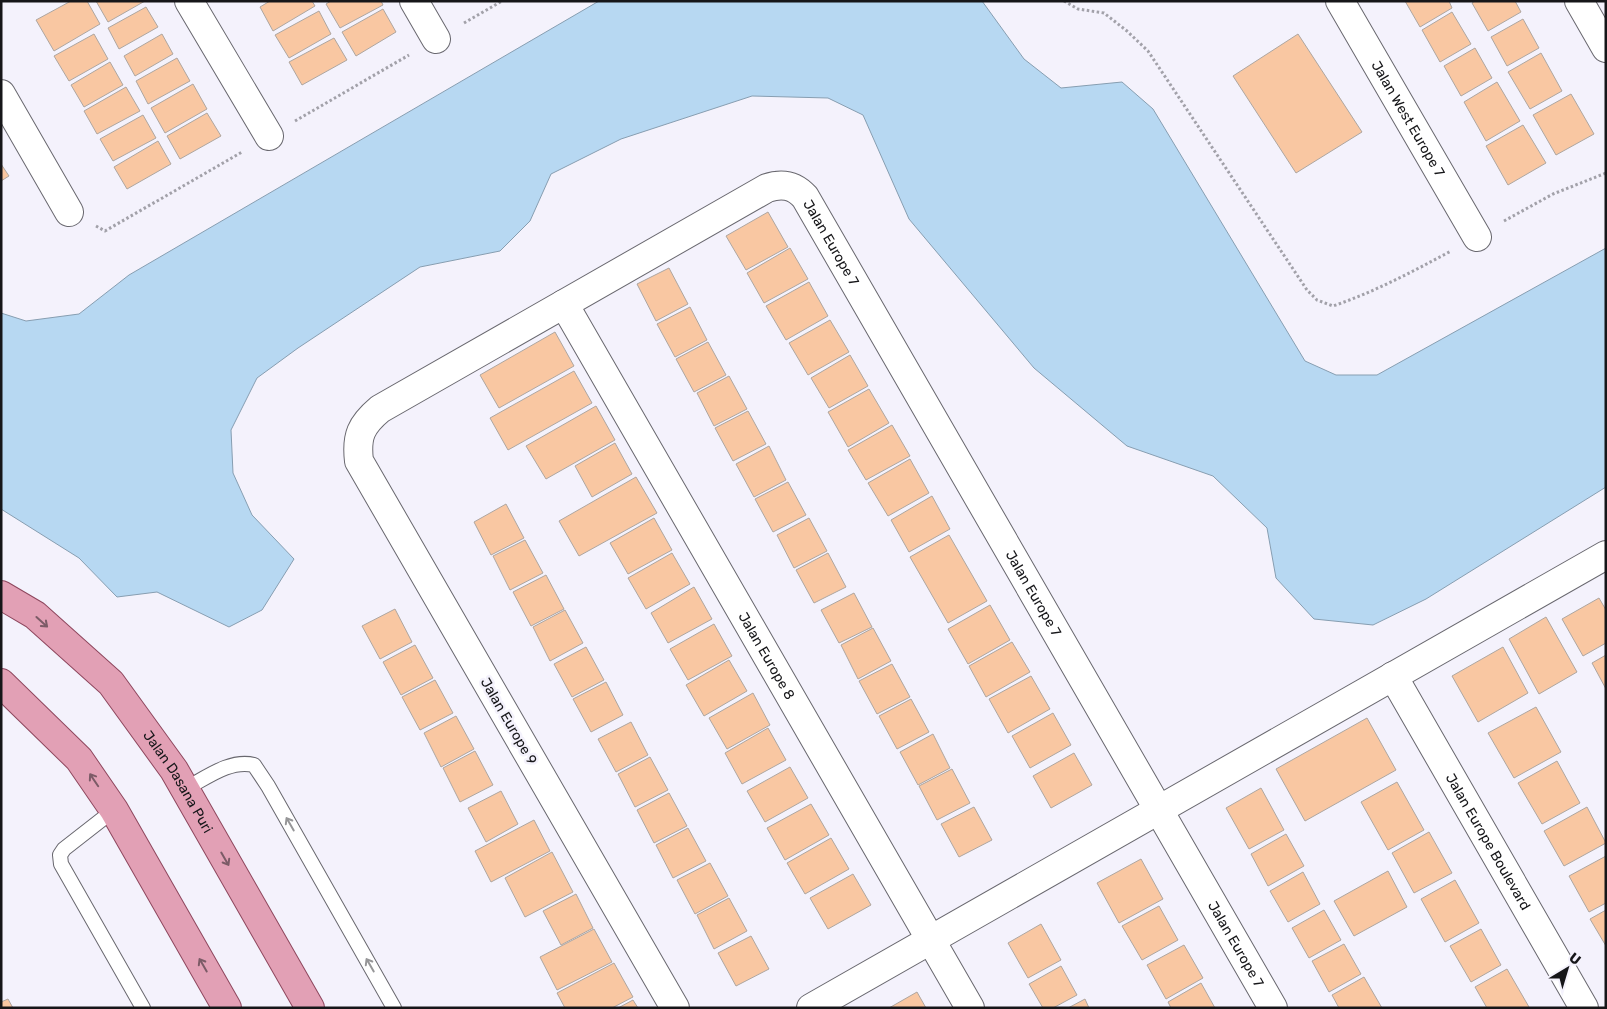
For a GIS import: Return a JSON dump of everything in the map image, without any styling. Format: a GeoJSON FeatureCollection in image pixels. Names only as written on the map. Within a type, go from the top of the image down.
{"type":"FeatureCollection","features":[{"type":"Feature","properties":{"kind":"main road","name":"Jalan Dasana Puri"},"geometry":{"type":"LineString","coordinates":[[1,595],[35,615],[111,683],[174,770],[310,1008]]}},
{"type":"Feature","properties":{"kind":"main road"},"geometry":{"type":"LineString","coordinates":[[1,683],[79,759],[114,810],[227,1008]]}},
{"type":"Feature","properties":{"kind":"street"},"geometry":{"type":"LineString","coordinates":[[189,1],[269,136]]}},
{"type":"Feature","properties":{"kind":"street"},"geometry":{"type":"LineString","coordinates":[[414,1],[436,39]]}},
{"type":"Feature","properties":{"kind":"street","name":"Jalan West Europe 7"},"geometry":{"type":"LineString","coordinates":[[1340,1],[1476,237]]}},
{"type":"Feature","properties":{"kind":"street"},"geometry":{"type":"LineString","coordinates":[[1579,1],[1606,48]]}},
{"type":"Feature","properties":{"kind":"street"},"geometry":{"type":"LineString","coordinates":[[1,94],[69,212]]}},
{"type":"Feature","properties":{"kind":"street","name":"Jalan Europe 7"},"geometry":{"type":"LineString","coordinates":[[564,304],[767,188],[777,184],[798,190],[805,197],[1273,1008]]}},
{"type":"Feature","properties":{"kind":"street","name":"Jalan Europe 9"},"geometry":{"type":"LineString","coordinates":[[564,304],[380,409],[369,418],[360,431],[357,446],[359,461],[675,1008]]}},
{"type":"Feature","properties":{"kind":"street","name":"Jalan Europe 8"},"geometry":{"type":"LineString","coordinates":[[564,304],[970,1008]]}},
{"type":"Feature","properties":{"kind":"street"},"geometry":{"type":"LineString","coordinates":[[812,1008],[1606,556]]}},
{"type":"Feature","properties":{"kind":"street","name":"Jalan Europe Boulevard"},"geometry":{"type":"LineString","coordinates":[[1393,676],[1584,1008]]}},
{"type":"Feature","properties":{"kind":"lane"},"geometry":{"type":"LineString","coordinates":[[185,789],[232,765],[243,762],[254,765],[268,786],[394,1008]]}},
{"type":"Feature","properties":{"kind":"lane"},"geometry":{"type":"LineString","coordinates":[[114,810],[64,849],[60,855],[62,864],[143,1008]]}},
{"type":"Feature","properties":{"kind":"path"},"geometry":{"type":"LineString","coordinates":[[1064,1],[1078,9],[1104,13],[1148,51],[1307,290],[1317,300],[1333,306],[1401,278],[1553,194],[1606,173]]}},
{"type":"Feature","properties":{"kind":"water"},"geometry":{"type":"Polygon","coordinates":[[[599,1],[982,1],[1024,59],[1061,88],[1122,82],[1153,109],[1305,361],[1336,375],[1377,375],[1606,248],[1606,487],[1426,599],[1373,625],[1314,619],[1276,578],[1267,528],[1213,476],[1127,446],[1034,368],[909,219],[863,115],[828,98],[752,96],[621,139],[551,174],[530,221],[500,251],[420,267],[298,348],[257,378],[231,430],[233,473],[252,515],[294,559],[262,610],[229,627],[157,592],[117,597],[79,558],[1,509],[1,313],[26,321],[79,314],[129,275],[599,1]]]}},
{"type":"Feature","properties":{"kind":"building"},"geometry":{"type":"Polygon","coordinates":[[[71,1],[87,1],[100,24],[54,51],[36,20],[71,1]]]}},
{"type":"Feature","properties":{"kind":"building"},"geometry":{"type":"Polygon","coordinates":[[[96,1],[145,1],[108,22],[96,1]]]}},
{"type":"Feature","properties":{"kind":"building"},"geometry":{"type":"Polygon","coordinates":[[[270,1],[312,1],[315,6],[273,31],[260,7],[270,1]]]}},
{"type":"Feature","properties":{"kind":"building"},"geometry":{"type":"Polygon","coordinates":[[[331,1],[381,1],[383,5],[340,28],[326,4],[331,1]]]}},
{"type":"Feature","properties":{"kind":"building"},"geometry":{"type":"Polygon","coordinates":[[[1405,1],[1449,1],[1452,8],[1420,27],[1405,1]]]}},
{"type":"Feature","properties":{"kind":"building"},"geometry":{"type":"Polygon","coordinates":[[[1475,1],[1515,1],[1521,12],[1488,31],[1472,3],[1475,1]]]}},
{"type":"Feature","properties":{"kind":"building"},"geometry":{"type":"Polygon","coordinates":[[[146,7],[158,27],[119,49],[108,28],[146,7]]]}},
{"type":"Feature","properties":{"kind":"building"},"geometry":{"type":"Polygon","coordinates":[[[383,9],[396,32],[356,56],[342,32],[383,9]]]}},
{"type":"Feature","properties":{"kind":"building"},"geometry":{"type":"Polygon","coordinates":[[[319,11],[331,34],[289,58],[275,35],[319,11]]]}},
{"type":"Feature","properties":{"kind":"building"},"geometry":{"type":"Polygon","coordinates":[[[1452,12],[1471,44],[1440,62],[1422,30],[1452,12]]]}},
{"type":"Feature","properties":{"kind":"building"},"geometry":{"type":"Polygon","coordinates":[[[1523,19],[1539,48],[1507,66],[1491,37],[1523,19]]]}},
{"type":"Feature","properties":{"kind":"building"},"geometry":{"type":"Polygon","coordinates":[[[94,34],[108,59],[69,81],[54,56],[94,34]]]}},
{"type":"Feature","properties":{"kind":"building"},"geometry":{"type":"Polygon","coordinates":[[[162,34],[173,54],[135,76],[124,56],[162,34]]]}},
{"type":"Feature","properties":{"kind":"building"},"geometry":{"type":"Polygon","coordinates":[[[1298,34],[1362,132],[1296,173],[1233,76],[1298,34]]]}},
{"type":"Feature","properties":{"kind":"building"},"geometry":{"type":"Polygon","coordinates":[[[334,38],[347,60],[302,85],[289,62],[334,38]]]}},
{"type":"Feature","properties":{"kind":"building"},"geometry":{"type":"Polygon","coordinates":[[[1475,48],[1492,78],[1461,96],[1444,66],[1475,48]]]}},
{"type":"Feature","properties":{"kind":"building"},"geometry":{"type":"Polygon","coordinates":[[[1541,53],[1562,91],[1530,109],[1508,72],[1541,53]]]}},
{"type":"Feature","properties":{"kind":"building"},"geometry":{"type":"Polygon","coordinates":[[[177,58],[190,81],[148,104],[136,81],[177,58]]]}},
{"type":"Feature","properties":{"kind":"building"},"geometry":{"type":"Polygon","coordinates":[[[110,62],[123,85],[84,107],[71,85],[110,62]]]}},
{"type":"Feature","properties":{"kind":"building"},"geometry":{"type":"Polygon","coordinates":[[[1497,82],[1520,121],[1486,141],[1464,102],[1497,82]]]}},
{"type":"Feature","properties":{"kind":"building"},"geometry":{"type":"Polygon","coordinates":[[[193,84],[207,109],[165,133],[151,108],[193,84]]]}},
{"type":"Feature","properties":{"kind":"building"},"geometry":{"type":"Polygon","coordinates":[[[126,87],[140,111],[97,134],[84,111],[126,87]]]}},
{"type":"Feature","properties":{"kind":"building"},"geometry":{"type":"Polygon","coordinates":[[[1571,94],[1594,134],[1556,155],[1533,115],[1571,94]]]}},
{"type":"Feature","properties":{"kind":"building"},"geometry":{"type":"Polygon","coordinates":[[[207,113],[221,136],[180,159],[167,136],[207,113]]]}},
{"type":"Feature","properties":{"kind":"building"},"geometry":{"type":"Polygon","coordinates":[[[143,115],[156,138],[113,161],[100,139],[143,115]]]}},
{"type":"Feature","properties":{"kind":"building"},"geometry":{"type":"Polygon","coordinates":[[[1523,125],[1546,163],[1508,185],[1486,146],[1523,125]]]}},
{"type":"Feature","properties":{"kind":"building"},"geometry":{"type":"Polygon","coordinates":[[[158,141],[171,164],[127,189],[114,167],[158,141]]]}},
{"type":"Feature","properties":{"kind":"building"},"geometry":{"type":"Polygon","coordinates":[[[1,164],[9,176],[1,181],[1,164]]]}},
{"type":"Feature","properties":{"kind":"building"},"geometry":{"type":"Polygon","coordinates":[[[768,212],[788,247],[746,270],[726,236],[768,212]]]}},
{"type":"Feature","properties":{"kind":"building"},"geometry":{"type":"Polygon","coordinates":[[[790,248],[808,279],[764,303],[747,273],[790,248]]]}},
{"type":"Feature","properties":{"kind":"building"},"geometry":{"type":"Polygon","coordinates":[[[669,268],[688,304],[656,321],[637,284],[669,268]]]}},
{"type":"Feature","properties":{"kind":"building"},"geometry":{"type":"Polygon","coordinates":[[[809,282],[828,316],[786,340],[766,306],[809,282]]]}},
{"type":"Feature","properties":{"kind":"building"},"geometry":{"type":"Polygon","coordinates":[[[690,307],[707,340],[675,357],[657,324],[690,307]]]}},
{"type":"Feature","properties":{"kind":"building"},"geometry":{"type":"Polygon","coordinates":[[[830,320],[849,352],[808,375],[789,343],[830,320]]]}},
{"type":"Feature","properties":{"kind":"building"},"geometry":{"type":"Polygon","coordinates":[[[555,332],[574,366],[499,408],[480,375],[555,332]]]}},
{"type":"Feature","properties":{"kind":"building"},"geometry":{"type":"Polygon","coordinates":[[[708,342],[726,375],[694,392],[676,359],[708,342]]]}},
{"type":"Feature","properties":{"kind":"building"},"geometry":{"type":"Polygon","coordinates":[[[850,355],[868,386],[829,408],[811,378],[850,355]]]}},
{"type":"Feature","properties":{"kind":"building"},"geometry":{"type":"Polygon","coordinates":[[[574,371],[592,403],[508,450],[490,418],[574,371]]]}},
{"type":"Feature","properties":{"kind":"building"},"geometry":{"type":"Polygon","coordinates":[[[729,376],[747,409],[714,426],[697,393],[729,376]]]}},
{"type":"Feature","properties":{"kind":"building"},"geometry":{"type":"Polygon","coordinates":[[[869,389],[889,423],[848,447],[828,412],[869,389]]]}},
{"type":"Feature","properties":{"kind":"building"},"geometry":{"type":"Polygon","coordinates":[[[596,406],[615,440],[546,479],[526,446],[596,406]]]}},
{"type":"Feature","properties":{"kind":"building"},"geometry":{"type":"Polygon","coordinates":[[[748,411],[766,444],[733,461],[715,428],[748,411]]]}},
{"type":"Feature","properties":{"kind":"building"},"geometry":{"type":"Polygon","coordinates":[[[892,425],[910,456],[866,480],[848,450],[892,425]]]}},
{"type":"Feature","properties":{"kind":"building"},"geometry":{"type":"Polygon","coordinates":[[[615,443],[632,474],[592,497],[575,466],[615,443]]]}},
{"type":"Feature","properties":{"kind":"building"},"geometry":{"type":"Polygon","coordinates":[[[769,446],[786,480],[754,497],[736,464],[769,446]]]}},
{"type":"Feature","properties":{"kind":"building"},"geometry":{"type":"Polygon","coordinates":[[[910,459],[929,493],[888,516],[868,483],[910,459]]]}},
{"type":"Feature","properties":{"kind":"building"},"geometry":{"type":"Polygon","coordinates":[[[636,477],[657,513],[579,556],[559,521],[636,477]]]}},
{"type":"Feature","properties":{"kind":"building"},"geometry":{"type":"Polygon","coordinates":[[[788,482],[806,515],[773,532],[755,499],[788,482]]]}},
{"type":"Feature","properties":{"kind":"building"},"geometry":{"type":"Polygon","coordinates":[[[932,496],[950,529],[909,552],[891,520],[932,496]]]}},
{"type":"Feature","properties":{"kind":"building"},"geometry":{"type":"Polygon","coordinates":[[[506,504],[524,538],[491,555],[474,522],[506,504]]]}},
{"type":"Feature","properties":{"kind":"building"},"geometry":{"type":"Polygon","coordinates":[[[654,518],[672,550],[628,574],[610,543],[654,518]]]}},
{"type":"Feature","properties":{"kind":"building"},"geometry":{"type":"Polygon","coordinates":[[[809,518],[827,551],[794,568],[777,535],[809,518]]]}},
{"type":"Feature","properties":{"kind":"building"},"geometry":{"type":"Polygon","coordinates":[[[949,535],[987,601],[948,623],[910,557],[949,535]]]}},
{"type":"Feature","properties":{"kind":"building"},"geometry":{"type":"Polygon","coordinates":[[[525,540],[543,573],[510,590],[493,556],[525,540]]]}},
{"type":"Feature","properties":{"kind":"building"},"geometry":{"type":"Polygon","coordinates":[[[672,553],[690,584],[646,609],[628,578],[672,553]]]}},
{"type":"Feature","properties":{"kind":"building"},"geometry":{"type":"Polygon","coordinates":[[[828,553],[846,587],[814,603],[796,570],[828,553]]]}},
{"type":"Feature","properties":{"kind":"building"},"geometry":{"type":"Polygon","coordinates":[[[546,575],[564,609],[531,626],[513,592],[546,575]]]}},
{"type":"Feature","properties":{"kind":"building"},"geometry":{"type":"Polygon","coordinates":[[[694,587],[712,619],[668,643],[651,613],[694,587]]]}},
{"type":"Feature","properties":{"kind":"building"},"geometry":{"type":"Polygon","coordinates":[[[854,593],[872,627],[839,643],[821,610],[854,593]]]}},
{"type":"Feature","properties":{"kind":"building"},"geometry":{"type":"Polygon","coordinates":[[[1599,598],[1606,610],[1606,643],[1583,656],[1562,619],[1599,598]]]}},
{"type":"Feature","properties":{"kind":"building"},"geometry":{"type":"Polygon","coordinates":[[[990,605],[1010,640],[968,664],[948,629],[990,605]]]}},
{"type":"Feature","properties":{"kind":"building"},"geometry":{"type":"Polygon","coordinates":[[[395,609],[412,642],[380,659],[362,626],[395,609]]]}},
{"type":"Feature","properties":{"kind":"building"},"geometry":{"type":"Polygon","coordinates":[[[565,610],[583,643],[550,661],[533,627],[565,610]]]}},
{"type":"Feature","properties":{"kind":"building"},"geometry":{"type":"Polygon","coordinates":[[[1546,617],[1577,672],[1539,694],[1509,639],[1546,617]]]}},
{"type":"Feature","properties":{"kind":"building"},"geometry":{"type":"Polygon","coordinates":[[[714,624],[732,656],[688,680],[670,649],[714,624]]]}},
{"type":"Feature","properties":{"kind":"building"},"geometry":{"type":"Polygon","coordinates":[[[873,628],[891,661],[858,679],[841,645],[873,628]]]}},
{"type":"Feature","properties":{"kind":"building"},"geometry":{"type":"Polygon","coordinates":[[[1012,642],[1030,672],[986,697],[969,666],[1012,642]]]}},
{"type":"Feature","properties":{"kind":"building"},"geometry":{"type":"Polygon","coordinates":[[[415,645],[433,678],[401,695],[383,662],[415,645]]]}},
{"type":"Feature","properties":{"kind":"building"},"geometry":{"type":"Polygon","coordinates":[[[586,647],[604,680],[572,697],[554,664],[586,647]]]}},
{"type":"Feature","properties":{"kind":"building"},"geometry":{"type":"Polygon","coordinates":[[[1503,647],[1528,693],[1478,722],[1452,676],[1503,647]]]}},
{"type":"Feature","properties":{"kind":"building"},"geometry":{"type":"Polygon","coordinates":[[[1606,655],[1606,689],[1592,663],[1606,655]]]}},
{"type":"Feature","properties":{"kind":"building"},"geometry":{"type":"Polygon","coordinates":[[[729,660],[747,691],[704,716],[686,685],[729,660]]]}},
{"type":"Feature","properties":{"kind":"building"},"geometry":{"type":"Polygon","coordinates":[[[892,664],[910,697],[877,714],[859,681],[892,664]]]}},
{"type":"Feature","properties":{"kind":"building"},"geometry":{"type":"Polygon","coordinates":[[[1031,676],[1050,709],[1008,733],[989,699],[1031,676]]]}},
{"type":"Feature","properties":{"kind":"building"},"geometry":{"type":"Polygon","coordinates":[[[435,680],[453,713],[420,730],[402,697],[435,680]]]}},
{"type":"Feature","properties":{"kind":"building"},"geometry":{"type":"Polygon","coordinates":[[[606,682],[623,715],[591,732],[573,699],[606,682]]]}},
{"type":"Feature","properties":{"kind":"building"},"geometry":{"type":"Polygon","coordinates":[[[753,693],[770,725],[727,749],[709,718],[753,693]]]}},
{"type":"Feature","properties":{"kind":"building"},"geometry":{"type":"Polygon","coordinates":[[[911,699],[929,732],[897,749],[879,716],[911,699]]]}},
{"type":"Feature","properties":{"kind":"building"},"geometry":{"type":"Polygon","coordinates":[[[1536,707],[1561,752],[1514,778],[1488,733],[1536,707]]]}},
{"type":"Feature","properties":{"kind":"building"},"geometry":{"type":"Polygon","coordinates":[[[1053,713],[1071,745],[1030,768],[1012,736],[1053,713]]]}},
{"type":"Feature","properties":{"kind":"building"},"geometry":{"type":"Polygon","coordinates":[[[456,716],[474,749],[441,767],[424,733],[456,716]]]}},
{"type":"Feature","properties":{"kind":"building"},"geometry":{"type":"Polygon","coordinates":[[[1367,718],[1396,770],[1305,821],[1276,769],[1367,718]]]}},
{"type":"Feature","properties":{"kind":"building"},"geometry":{"type":"Polygon","coordinates":[[[631,722],[648,755],[616,772],[598,739],[631,722]]]}},
{"type":"Feature","properties":{"kind":"building"},"geometry":{"type":"Polygon","coordinates":[[[768,728],[786,760],[742,784],[725,753],[768,728]]]}},
{"type":"Feature","properties":{"kind":"building"},"geometry":{"type":"Polygon","coordinates":[[[933,734],[950,768],[918,785],[900,752],[933,734]]]}},
{"type":"Feature","properties":{"kind":"building"},"geometry":{"type":"Polygon","coordinates":[[[475,751],[493,785],[460,802],[443,768],[475,751]]]}},
{"type":"Feature","properties":{"kind":"building"},"geometry":{"type":"Polygon","coordinates":[[[1074,753],[1092,785],[1051,808],[1033,776],[1074,753]]]}},
{"type":"Feature","properties":{"kind":"building"},"geometry":{"type":"Polygon","coordinates":[[[650,757],[668,790],[635,807],[618,774],[650,757]]]}},
{"type":"Feature","properties":{"kind":"building"},"geometry":{"type":"Polygon","coordinates":[[[1557,761],[1580,803],[1542,824],[1518,783],[1557,761]]]}},
{"type":"Feature","properties":{"kind":"building"},"geometry":{"type":"Polygon","coordinates":[[[790,767],[808,798],[765,822],[747,791],[790,767]]]}},
{"type":"Feature","properties":{"kind":"building"},"geometry":{"type":"Polygon","coordinates":[[[952,769],[970,803],[937,820],[919,786],[952,769]]]}},
{"type":"Feature","properties":{"kind":"building"},"geometry":{"type":"Polygon","coordinates":[[[1397,782],[1424,830],[1388,850],[1361,802],[1397,782]]]}},
{"type":"Feature","properties":{"kind":"building"},"geometry":{"type":"Polygon","coordinates":[[[1261,788],[1284,830],[1249,849],[1226,808],[1261,788]]]}},
{"type":"Feature","properties":{"kind":"building"},"geometry":{"type":"Polygon","coordinates":[[[501,791],[518,824],[486,842],[468,808],[501,791]]]}},
{"type":"Feature","properties":{"kind":"building"},"geometry":{"type":"Polygon","coordinates":[[[669,793],[687,826],[654,843],[637,810],[669,793]]]}},
{"type":"Feature","properties":{"kind":"building"},"geometry":{"type":"Polygon","coordinates":[[[811,804],[829,835],[785,860],[767,828],[811,804]]]}},
{"type":"Feature","properties":{"kind":"building"},"geometry":{"type":"Polygon","coordinates":[[[974,807],[992,840],[959,857],[941,824],[974,807]]]}},
{"type":"Feature","properties":{"kind":"building"},"geometry":{"type":"Polygon","coordinates":[[[1587,807],[1606,843],[1564,866],[1544,831],[1587,807]]]}},
{"type":"Feature","properties":{"kind":"building"},"geometry":{"type":"Polygon","coordinates":[[[534,820],[550,851],[491,882],[475,851],[534,820]]]}},
{"type":"Feature","properties":{"kind":"building"},"geometry":{"type":"Polygon","coordinates":[[[688,828],[706,861],[673,878],[656,845],[688,828]]]}},
{"type":"Feature","properties":{"kind":"building"},"geometry":{"type":"Polygon","coordinates":[[[1429,832],[1452,873],[1414,893],[1392,853],[1429,832]]]}},
{"type":"Feature","properties":{"kind":"building"},"geometry":{"type":"Polygon","coordinates":[[[1286,834],[1304,866],[1268,886],[1251,854],[1286,834]]]}},
{"type":"Feature","properties":{"kind":"building"},"geometry":{"type":"Polygon","coordinates":[[[831,838],[849,869],[805,894],[787,863],[831,838]]]}},
{"type":"Feature","properties":{"kind":"building"},"geometry":{"type":"Polygon","coordinates":[[[552,852],[573,892],[525,917],[505,878],[552,852]]]}},
{"type":"Feature","properties":{"kind":"building"},"geometry":{"type":"Polygon","coordinates":[[[1606,856],[1606,903],[1589,912],[1569,876],[1606,856]]]}},
{"type":"Feature","properties":{"kind":"building"},"geometry":{"type":"Polygon","coordinates":[[[1141,859],[1163,899],[1119,923],[1097,883],[1141,859]]]}},
{"type":"Feature","properties":{"kind":"building"},"geometry":{"type":"Polygon","coordinates":[[[710,863],[728,896],[695,914],[677,880],[710,863]]]}},
{"type":"Feature","properties":{"kind":"building"},"geometry":{"type":"Polygon","coordinates":[[[1388,871],[1407,907],[1354,936],[1334,901],[1388,871]]]}},
{"type":"Feature","properties":{"kind":"building"},"geometry":{"type":"Polygon","coordinates":[[[1303,872],[1320,904],[1288,922],[1270,891],[1303,872]]]}},
{"type":"Feature","properties":{"kind":"building"},"geometry":{"type":"Polygon","coordinates":[[[853,874],[871,905],[828,929],[810,898],[853,874]]]}},
{"type":"Feature","properties":{"kind":"building"},"geometry":{"type":"Polygon","coordinates":[[[1455,880],[1479,923],[1445,942],[1421,899],[1455,880]]]}},
{"type":"Feature","properties":{"kind":"building"},"geometry":{"type":"Polygon","coordinates":[[[576,894],[593,928],[561,945],[543,911],[576,894]]]}},
{"type":"Feature","properties":{"kind":"building"},"geometry":{"type":"Polygon","coordinates":[[[729,898],[747,931],[714,949],[697,915],[729,898]]]}},
{"type":"Feature","properties":{"kind":"building"},"geometry":{"type":"Polygon","coordinates":[[[1159,906],[1178,940],[1142,960],[1122,926],[1159,906]]]}},
{"type":"Feature","properties":{"kind":"building"},"geometry":{"type":"Polygon","coordinates":[[[1324,910],[1341,940],[1309,958],[1292,928],[1324,910]]]}},
{"type":"Feature","properties":{"kind":"building"},"geometry":{"type":"Polygon","coordinates":[[[1606,910],[1606,946],[1590,919],[1606,910]]]}},
{"type":"Feature","properties":{"kind":"building"},"geometry":{"type":"Polygon","coordinates":[[[1041,924],[1061,960],[1028,978],[1008,943],[1041,924]]]}},
{"type":"Feature","properties":{"kind":"building"},"geometry":{"type":"Polygon","coordinates":[[[594,929],[612,962],[557,990],[540,957],[594,929]]]}},
{"type":"Feature","properties":{"kind":"building"},"geometry":{"type":"Polygon","coordinates":[[[1481,929],[1501,965],[1471,982],[1450,946],[1481,929]]]}},
{"type":"Feature","properties":{"kind":"building"},"geometry":{"type":"Polygon","coordinates":[[[751,936],[769,969],[736,986],[718,953],[751,936]]]}},
{"type":"Feature","properties":{"kind":"building"},"geometry":{"type":"Polygon","coordinates":[[[1344,944],[1361,974],[1329,992],[1312,961],[1344,944]]]}},
{"type":"Feature","properties":{"kind":"building"},"geometry":{"type":"Polygon","coordinates":[[[1184,945],[1203,978],[1166,999],[1147,965],[1184,945]]]}},
{"type":"Feature","properties":{"kind":"building"},"geometry":{"type":"Polygon","coordinates":[[[614,963],[633,997],[612,1008],[565,1008],[557,993],[614,963]]]}},
{"type":"Feature","properties":{"kind":"building"},"geometry":{"type":"Polygon","coordinates":[[[1061,966],[1077,995],[1053,1008],[1043,1008],[1029,984],[1061,966]]]}},
{"type":"Feature","properties":{"kind":"building"},"geometry":{"type":"Polygon","coordinates":[[[1507,969],[1529,1007],[1487,1008],[1475,987],[1507,969]]]}},
{"type":"Feature","properties":{"kind":"building"},"geometry":{"type":"Polygon","coordinates":[[[1364,977],[1382,1008],[1339,1008],[1332,995],[1364,977]]]}},
{"type":"Feature","properties":{"kind":"building"},"geometry":{"type":"Polygon","coordinates":[[[1201,983],[1215,1008],[1171,1008],[1168,1002],[1201,983]]]}},
{"type":"Feature","properties":{"kind":"building"},"geometry":{"type":"Polygon","coordinates":[[[917,992],[926,1008],[889,1008],[917,992]]]}},
{"type":"Feature","properties":{"kind":"building"},"geometry":{"type":"Polygon","coordinates":[[[8,999],[13,1008],[1,1008],[1,1002],[8,999]]]}},
{"type":"Feature","properties":{"kind":"building"},"geometry":{"type":"Polygon","coordinates":[[[1085,999],[1089,1008],[1068,1008],[1085,999]]]}},
{"type":"Feature","properties":{"kind":"building"},"geometry":{"type":"Polygon","coordinates":[[[633,1000],[638,1008],[618,1008],[633,1000]]]}}]}
